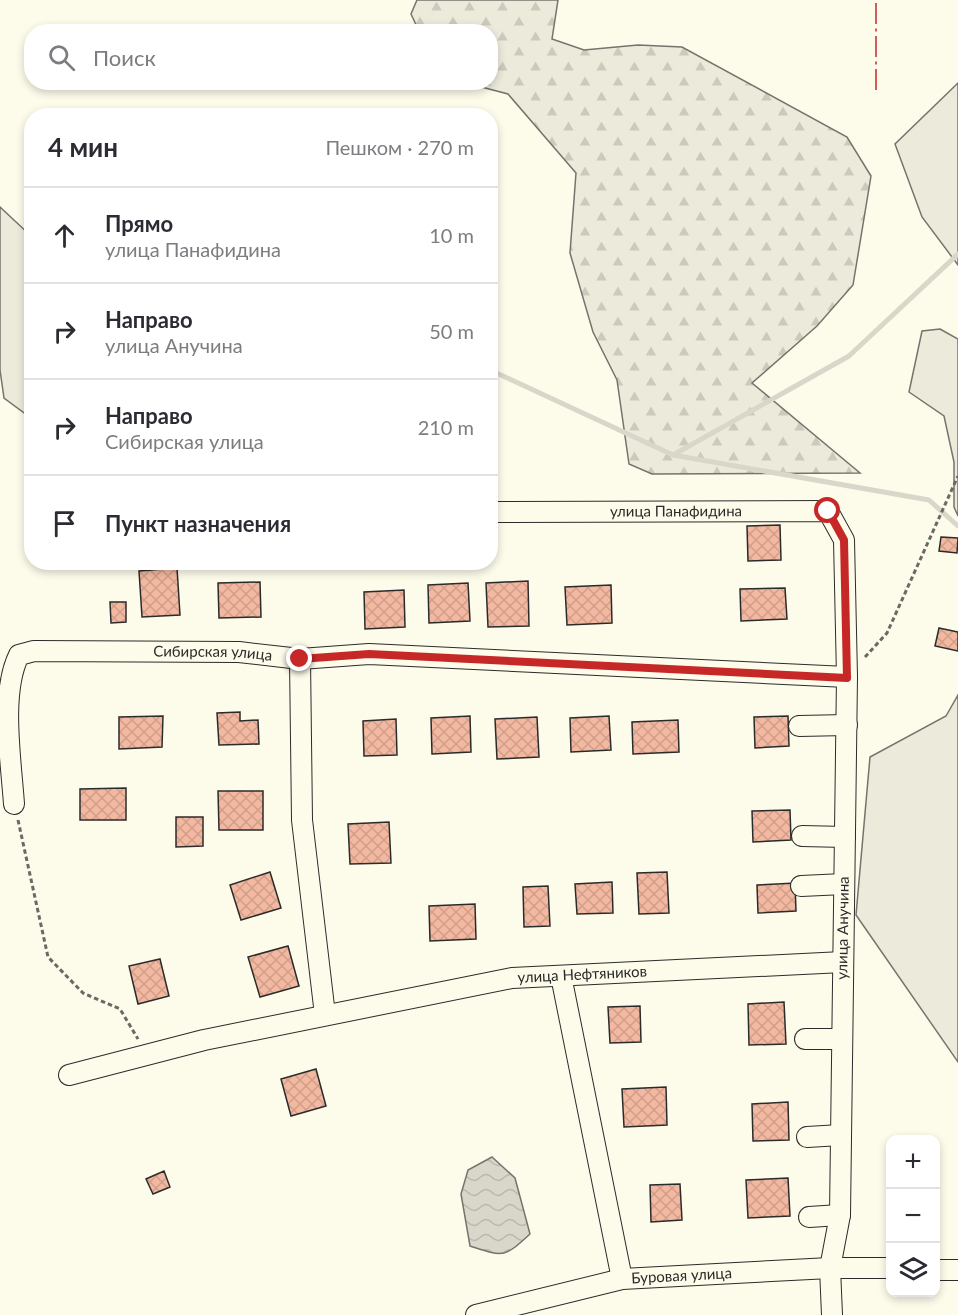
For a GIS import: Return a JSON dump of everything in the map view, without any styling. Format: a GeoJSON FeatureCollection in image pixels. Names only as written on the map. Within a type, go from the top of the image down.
{"type":"FeatureCollection","features":[{"type":"Feature","properties":{"kind":"street","name":"улица Панафидина"},"geometry":{"type":"LineString","coordinates":[[498,513],[828,511],[844,540]]}},
{"type":"Feature","properties":{"kind":"street","name":"улица Анучина"},"geometry":{"type":"LineString","coordinates":[[832,1315],[830,1268],[840,1215],[847,725],[844,540]]}},
{"type":"Feature","properties":{"kind":"street","name":"Сибирская улица"},"geometry":{"type":"LineString","coordinates":[[14,804],[5,692],[10,668],[19,655],[34,651],[239,652],[300,659],[369,654],[847,678]]}},
{"type":"Feature","properties":{"kind":"street"},"geometry":{"type":"LineString","coordinates":[[300,659],[302,820],[326,1015]]}},
{"type":"Feature","properties":{"kind":"street"},"geometry":{"type":"LineString","coordinates":[[799,726],[847,725]]}},
{"type":"Feature","properties":{"kind":"street"},"geometry":{"type":"LineString","coordinates":[[802,836],[845,837]]}},
{"type":"Feature","properties":{"kind":"street"},"geometry":{"type":"LineString","coordinates":[[801,886],[844,884]]}},
{"type":"Feature","properties":{"kind":"street","name":"улица Нефтяников"},"geometry":{"type":"LineString","coordinates":[[69,1075],[326,1015],[512,978],[843,962]]}},
{"type":"Feature","properties":{"kind":"street"},"geometry":{"type":"LineString","coordinates":[[561,976],[622,1279]]}},
{"type":"Feature","properties":{"kind":"street"},"geometry":{"type":"LineString","coordinates":[[805,1040],[842,1039]]}},
{"type":"Feature","properties":{"kind":"street"},"geometry":{"type":"LineString","coordinates":[[807,1137],[841,1135]]}},
{"type":"Feature","properties":{"kind":"street"},"geometry":{"type":"LineString","coordinates":[[809,1216],[840,1215]]}},
{"type":"Feature","properties":{"kind":"street","name":"Буровая улица"},"geometry":{"type":"LineString","coordinates":[[476,1315],[622,1279],[830,1268],[886,1268]]}},
{"type":"Feature","properties":{"kind":"street"},"geometry":{"type":"LineString","coordinates":[[940,1270],[958,1270]]}},
{"type":"Feature","properties":{"kind":"path"},"geometry":{"type":"LineString","coordinates":[[847,678],[887,633],[958,476]]}},
{"type":"Feature","properties":{"kind":"path"},"geometry":{"type":"LineString","coordinates":[[14,804],[48,957],[83,993],[120,1009],[147,1055]]}},
{"type":"Feature","properties":{"kind":"green space"},"geometry":{"type":"Polygon","coordinates":[[[417,0],[558,0],[552,39],[584,50],[638,45],[682,47],[847,137],[871,176],[853,285],[817,326],[752,383],[860,473],[652,474],[629,464],[617,380],[593,332],[570,253],[576,173],[508,94],[493,90],[498,90],[498,24],[416,24],[411,14],[417,0]]]}},
{"type":"Feature","properties":{"kind":"green space"},"geometry":{"type":"Polygon","coordinates":[[[958,83],[958,265],[922,217],[895,144],[958,83]]]}},
{"type":"Feature","properties":{"kind":"green space"},"geometry":{"type":"Polygon","coordinates":[[[0,207],[24,229],[24,413],[4,398],[0,370],[0,207]]]}},
{"type":"Feature","properties":{"kind":"green space"},"geometry":{"type":"Polygon","coordinates":[[[940,329],[958,339],[958,516],[954,507],[954,462],[944,416],[909,392],[922,331],[940,329]]]}},
{"type":"Feature","properties":{"kind":"green space"},"geometry":{"type":"Polygon","coordinates":[[[958,695],[958,1062],[856,915],[870,757],[946,716],[958,695]]]}},
{"type":"Feature","properties":{"kind":"water"},"geometry":{"type":"Polygon","coordinates":[[[492,1157],[515,1178],[530,1234],[514,1248],[503,1253],[470,1246],[461,1194],[468,1170],[492,1157]]]}},
{"type":"Feature","properties":{"kind":"building"},"geometry":{"type":"Polygon","coordinates":[[[780,525],[781,560],[748,561],[747,526],[780,525]]]}},
{"type":"Feature","properties":{"kind":"building"},"geometry":{"type":"Polygon","coordinates":[[[941,537],[958,538],[957,553],[939,551],[941,537]]]}},
{"type":"Feature","properties":{"kind":"building"},"geometry":{"type":"Polygon","coordinates":[[[177,570],[180,615],[142,617],[139,571],[177,570]]]}},
{"type":"Feature","properties":{"kind":"building"},"geometry":{"type":"Polygon","coordinates":[[[528,581],[529,626],[488,627],[486,583],[528,581]]]}},
{"type":"Feature","properties":{"kind":"building"},"geometry":{"type":"Polygon","coordinates":[[[260,582],[261,617],[219,618],[218,583],[260,582]]]}},
{"type":"Feature","properties":{"kind":"building"},"geometry":{"type":"Polygon","coordinates":[[[468,583],[470,621],[429,623],[428,585],[468,583]]]}},
{"type":"Feature","properties":{"kind":"building"},"geometry":{"type":"Polygon","coordinates":[[[611,585],[612,623],[567,625],[565,587],[611,585]]]}},
{"type":"Feature","properties":{"kind":"building"},"geometry":{"type":"Polygon","coordinates":[[[785,588],[787,619],[741,621],[740,589],[785,588]]]}},
{"type":"Feature","properties":{"kind":"building"},"geometry":{"type":"Polygon","coordinates":[[[404,590],[405,627],[365,629],[364,592],[404,590]]]}},
{"type":"Feature","properties":{"kind":"building"},"geometry":{"type":"Polygon","coordinates":[[[110,602],[126,602],[126,622],[111,623],[110,602]]]}},
{"type":"Feature","properties":{"kind":"building"},"geometry":{"type":"Polygon","coordinates":[[[939,628],[958,632],[958,651],[935,646],[939,628]]]}},
{"type":"Feature","properties":{"kind":"building"},"geometry":{"type":"Polygon","coordinates":[[[240,712],[240,721],[258,720],[259,744],[219,745],[217,713],[240,712]]]}},
{"type":"Feature","properties":{"kind":"building"},"geometry":{"type":"Polygon","coordinates":[[[163,716],[162,747],[119,749],[119,717],[163,716]]]}},
{"type":"Feature","properties":{"kind":"building"},"geometry":{"type":"Polygon","coordinates":[[[470,716],[471,752],[432,754],[431,718],[470,716]]]}},
{"type":"Feature","properties":{"kind":"building"},"geometry":{"type":"Polygon","coordinates":[[[609,716],[611,750],[571,752],[570,718],[609,716]]]}},
{"type":"Feature","properties":{"kind":"building"},"geometry":{"type":"Polygon","coordinates":[[[788,716],[789,746],[755,748],[754,717],[788,716]]]}},
{"type":"Feature","properties":{"kind":"building"},"geometry":{"type":"Polygon","coordinates":[[[537,717],[539,757],[497,759],[495,719],[537,717]]]}},
{"type":"Feature","properties":{"kind":"building"},"geometry":{"type":"Polygon","coordinates":[[[396,719],[397,755],[364,756],[363,721],[396,719]]]}},
{"type":"Feature","properties":{"kind":"building"},"geometry":{"type":"Polygon","coordinates":[[[678,720],[679,752],[633,754],[632,722],[678,720]]]}},
{"type":"Feature","properties":{"kind":"building"},"geometry":{"type":"Polygon","coordinates":[[[126,788],[126,820],[80,820],[80,789],[126,788]]]}},
{"type":"Feature","properties":{"kind":"building"},"geometry":{"type":"Polygon","coordinates":[[[218,791],[263,791],[263,830],[219,830],[218,791]]]}},
{"type":"Feature","properties":{"kind":"building"},"geometry":{"type":"Polygon","coordinates":[[[790,810],[791,840],[753,842],[752,811],[790,810]]]}},
{"type":"Feature","properties":{"kind":"building"},"geometry":{"type":"Polygon","coordinates":[[[176,817],[203,817],[203,846],[176,847],[176,817]]]}},
{"type":"Feature","properties":{"kind":"building"},"geometry":{"type":"Polygon","coordinates":[[[389,822],[391,863],[350,864],[348,824],[389,822]]]}},
{"type":"Feature","properties":{"kind":"building"},"geometry":{"type":"Polygon","coordinates":[[[270,872],[281,908],[241,920],[230,885],[270,872]]]}},
{"type":"Feature","properties":{"kind":"building"},"geometry":{"type":"Polygon","coordinates":[[[667,872],[669,913],[639,914],[637,873],[667,872]]]}},
{"type":"Feature","properties":{"kind":"building"},"geometry":{"type":"Polygon","coordinates":[[[612,882],[613,913],[577,914],[575,884],[612,882]]]}},
{"type":"Feature","properties":{"kind":"building"},"geometry":{"type":"Polygon","coordinates":[[[795,883],[796,911],[758,913],[757,885],[795,883]]]}},
{"type":"Feature","properties":{"kind":"building"},"geometry":{"type":"Polygon","coordinates":[[[548,886],[550,926],[524,927],[523,887],[548,886]]]}},
{"type":"Feature","properties":{"kind":"building"},"geometry":{"type":"Polygon","coordinates":[[[475,904],[476,939],[430,941],[429,906],[475,904]]]}},
{"type":"Feature","properties":{"kind":"building"},"geometry":{"type":"Polygon","coordinates":[[[288,946],[299,986],[260,997],[248,957],[288,946]]]}},
{"type":"Feature","properties":{"kind":"building"},"geometry":{"type":"Polygon","coordinates":[[[160,959],[169,996],[138,1004],[129,966],[160,959]]]}},
{"type":"Feature","properties":{"kind":"building"},"geometry":{"type":"Polygon","coordinates":[[[784,1002],[786,1044],[749,1045],[748,1004],[784,1002]]]}},
{"type":"Feature","properties":{"kind":"building"},"geometry":{"type":"Polygon","coordinates":[[[640,1006],[641,1042],[610,1043],[608,1007],[640,1006]]]}},
{"type":"Feature","properties":{"kind":"building"},"geometry":{"type":"Polygon","coordinates":[[[316,1069],[326,1106],[291,1116],[281,1079],[316,1069]]]}},
{"type":"Feature","properties":{"kind":"building"},"geometry":{"type":"Polygon","coordinates":[[[666,1087],[667,1125],[624,1127],[622,1089],[666,1087]]]}},
{"type":"Feature","properties":{"kind":"building"},"geometry":{"type":"Polygon","coordinates":[[[788,1102],[789,1140],[753,1141],[752,1104],[788,1102]]]}},
{"type":"Feature","properties":{"kind":"building"},"geometry":{"type":"Polygon","coordinates":[[[164,1171],[170,1187],[153,1194],[146,1179],[164,1171]]]}},
{"type":"Feature","properties":{"kind":"building"},"geometry":{"type":"Polygon","coordinates":[[[788,1178],[790,1216],[748,1218],[746,1180],[788,1178]]]}},
{"type":"Feature","properties":{"kind":"building"},"geometry":{"type":"Polygon","coordinates":[[[680,1184],[682,1220],[651,1222],[650,1185],[680,1184]]]}},
{"type":"Feature","properties":{"kind":"waterway"},"geometry":{"type":"LineString","coordinates":[[673,455],[849,356],[958,254]]}},
{"type":"Feature","properties":{"kind":"waterway"},"geometry":{"type":"LineString","coordinates":[[498,374],[673,455],[929,500],[958,526]]}},
{"type":"Feature","properties":{"kind":"power"},"geometry":{"type":"LineString","coordinates":[[876,0],[876,90]]}},
{"type":"Feature","properties":{"kind":"route"},"geometry":{"type":"LineString","coordinates":[[300,659],[369,654],[847,678],[844,540],[828,511]]}}]}
